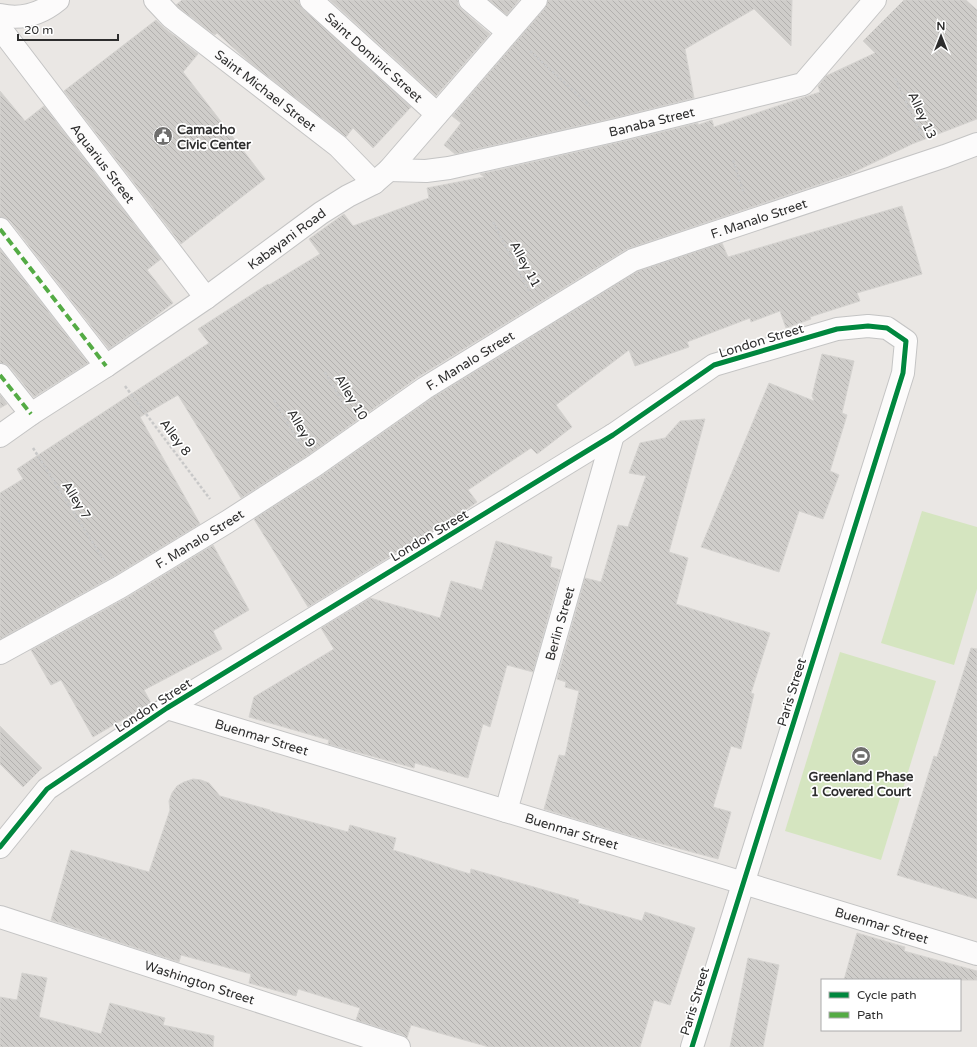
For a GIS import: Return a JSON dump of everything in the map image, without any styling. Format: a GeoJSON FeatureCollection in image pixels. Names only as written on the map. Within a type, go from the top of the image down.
{"type":"FeatureCollection","features":[{"type":"Feature","properties":{"kind":"street"},"geometry":{"type":"LineString","coordinates":[[0,15],[32,16],[50,7],[58,0]]}},
{"type":"Feature","properties":{"kind":"street","name":"Saint Michael Street"},"geometry":{"type":"LineString","coordinates":[[155,0],[171,17],[338,146],[382,176]]}},
{"type":"Feature","properties":{"kind":"street","name":"Saint Dominic Street"},"geometry":{"type":"LineString","coordinates":[[311,0],[437,114]]}},
{"type":"Feature","properties":{"kind":"street"},"geometry":{"type":"LineString","coordinates":[[470,0],[508,32]]}},
{"type":"Feature","properties":{"kind":"street","name":"Kabayani Road"},"geometry":{"type":"LineString","coordinates":[[0,436],[206,298],[321,213],[382,176],[536,0]]}},
{"type":"Feature","properties":{"kind":"street","name":"Banaba Street"},"geometry":{"type":"LineString","coordinates":[[382,176],[449,168],[617,130],[804,84],[875,0]]}},
{"type":"Feature","properties":{"kind":"street","name":"Aquarius Street"},"geometry":{"type":"LineString","coordinates":[[0,28],[206,298]]}},
{"type":"Feature","properties":{"kind":"street","name":"F. Manalo Street"},"geometry":{"type":"LineString","coordinates":[[0,653],[120,587],[227,522],[314,466],[425,388],[633,260],[977,144]]}},
{"type":"Feature","properties":{"kind":"street"},"geometry":{"type":"LineString","coordinates":[[0,229],[107,365]]}},
{"type":"Feature","properties":{"kind":"street","name":"London Street"},"geometry":{"type":"LineString","coordinates":[[0,847],[47,789],[167,708],[613,435],[714,365],[837,329],[868,326],[887,328],[906,341]]}},
{"type":"Feature","properties":{"kind":"street","name":"Paris Street"},"geometry":{"type":"LineString","coordinates":[[692,1047],[903,373],[906,341]]}},
{"type":"Feature","properties":{"kind":"street"},"geometry":{"type":"LineString","coordinates":[[0,375],[24,419]]}},
{"type":"Feature","properties":{"kind":"street","name":"Berlin Street"},"geometry":{"type":"LineString","coordinates":[[506,811],[613,435]]}},
{"type":"Feature","properties":{"kind":"street","name":"Buenmar Street"},"geometry":{"type":"LineString","coordinates":[[167,708],[977,954]]}},
{"type":"Feature","properties":{"kind":"street","name":"Washington Street"},"geometry":{"type":"LineString","coordinates":[[0,917],[399,1047]]}},
{"type":"Feature","properties":{"kind":"path"},"geometry":{"type":"LineString","coordinates":[[508,32],[617,130]]}},
{"type":"Feature","properties":{"kind":"path"},"geometry":{"type":"LineString","coordinates":[[733,160],[752,221]]}},
{"type":"Feature","properties":{"kind":"green space"},"geometry":{"type":"Polygon","coordinates":[[[922,511],[977,527],[977,589],[954,665],[881,643],[922,511]]]}},
{"type":"Feature","properties":{"kind":"green space","name":"Greenland Phase 1 Covered Court"},"geometry":{"type":"Polygon","coordinates":[[[840,652],[936,681],[881,860],[785,831],[840,652]]]}},
{"type":"Feature","properties":{"kind":"building"},"geometry":{"type":"Polygon","coordinates":[[[182,0],[299,0],[299,4],[303,9],[411,107],[373,148],[353,128],[346,137],[248,61],[217,33],[215,35],[179,8],[176,5],[182,0]]]}},
{"type":"Feature","properties":{"kind":"building"},"geometry":{"type":"Polygon","coordinates":[[[330,0],[458,0],[458,5],[462,10],[490,34],[436,96],[330,0]]]}},
{"type":"Feature","properties":{"kind":"building"},"geometry":{"type":"Polygon","coordinates":[[[489,0],[519,0],[507,15],[489,0]]]}},
{"type":"Feature","properties":{"kind":"building"},"geometry":{"type":"Polygon","coordinates":[[[548,0],[792,0],[791,46],[754,9],[685,49],[694,98],[614,118],[455,154],[444,145],[461,123],[452,116],[545,8],[548,0]]]}},
{"type":"Feature","properties":{"kind":"building"},"geometry":{"type":"Polygon","coordinates":[[[904,0],[966,0],[977,10],[977,119],[912,144],[850,174],[627,249],[418,377],[307,456],[241,498],[178,395],[140,417],[200,524],[114,576],[0,639],[0,493],[23,479],[17,469],[209,343],[198,329],[268,284],[269,285],[320,254],[309,239],[344,214],[353,226],[429,198],[427,188],[484,177],[480,174],[698,123],[698,125],[712,120],[714,127],[820,92],[818,86],[826,76],[875,53],[863,41],[904,0]]]}},
{"type":"Feature","properties":{"kind":"building","name":"Camacho Civic Center"},"geometry":{"type":"Polygon","coordinates":[[[156,20],[198,54],[183,72],[265,179],[181,244],[64,91],[156,20]]]}},
{"type":"Feature","properties":{"kind":"building"},"geometry":{"type":"Polygon","coordinates":[[[0,91],[25,121],[44,106],[161,259],[147,270],[173,303],[109,349],[10,221],[0,217],[0,91]]]}},
{"type":"Feature","properties":{"kind":"building"},"geometry":{"type":"Polygon","coordinates":[[[902,206],[922,274],[857,293],[860,301],[810,317],[811,319],[786,328],[780,311],[751,322],[750,318],[687,342],[689,347],[635,366],[629,350],[556,405],[572,427],[537,454],[531,448],[468,490],[477,502],[464,511],[308,607],[254,519],[321,476],[432,398],[638,271],[722,243],[728,257],[902,206]]]}},
{"type":"Feature","properties":{"kind":"building"},"geometry":{"type":"Polygon","coordinates":[[[0,249],[88,363],[34,397],[10,367],[0,363],[0,249]]]}},
{"type":"Feature","properties":{"kind":"building"},"geometry":{"type":"Polygon","coordinates":[[[822,354],[854,361],[842,413],[847,415],[830,471],[839,475],[823,519],[799,511],[779,572],[701,547],[769,383],[814,401],[812,396],[822,354]]]}},
{"type":"Feature","properties":{"kind":"building"},"geometry":{"type":"Polygon","coordinates":[[[0,395],[7,404],[0,408],[0,395]]]}},
{"type":"Feature","properties":{"kind":"building"},"geometry":{"type":"Polygon","coordinates":[[[705,419],[669,552],[688,558],[676,604],[770,633],[751,693],[754,694],[741,749],[731,746],[713,807],[731,812],[718,859],[625,834],[544,809],[559,755],[565,756],[579,691],[565,687],[566,682],[557,679],[585,578],[601,582],[618,525],[628,527],[646,476],[629,473],[640,443],[665,438],[680,421],[705,419]]]}},
{"type":"Feature","properties":{"kind":"building"},"geometry":{"type":"Polygon","coordinates":[[[496,541],[552,557],[550,567],[561,570],[533,672],[507,665],[490,727],[483,724],[468,778],[415,763],[414,768],[328,744],[329,740],[249,717],[254,697],[334,649],[321,628],[370,598],[440,618],[451,581],[482,590],[496,541]]]}},
{"type":"Feature","properties":{"kind":"building"},"geometry":{"type":"Polygon","coordinates":[[[213,545],[249,610],[213,631],[222,649],[144,690],[151,703],[93,737],[61,680],[51,685],[31,650],[126,598],[213,545]]]}},
{"type":"Feature","properties":{"kind":"building"},"geometry":{"type":"Polygon","coordinates":[[[971,648],[977,649],[977,899],[897,875],[934,756],[937,757],[971,648]]]}},
{"type":"Feature","properties":{"kind":"building"},"geometry":{"type":"Polygon","coordinates":[[[0,726],[42,768],[23,787],[0,764],[0,726]]]}},
{"type":"Feature","properties":{"kind":"building"},"geometry":{"type":"Polygon","coordinates":[[[193,779],[209,783],[220,796],[270,811],[348,832],[350,825],[396,838],[393,850],[470,874],[471,869],[579,900],[578,903],[642,921],[645,912],[695,928],[670,1005],[654,1000],[640,1047],[489,1047],[411,1025],[407,1038],[403,1035],[356,1020],[360,1008],[298,989],[296,996],[249,983],[251,974],[181,955],[179,962],[51,920],[71,850],[149,872],[170,810],[169,801],[172,793],[177,786],[193,779]]]}},
{"type":"Feature","properties":{"kind":"building"},"geometry":{"type":"Polygon","coordinates":[[[857,933],[905,947],[904,951],[977,971],[977,980],[844,979],[857,933]]]}},
{"type":"Feature","properties":{"kind":"building"},"geometry":{"type":"Polygon","coordinates":[[[748,958],[779,965],[763,1047],[730,1047],[748,958]]]}},
{"type":"Feature","properties":{"kind":"building"},"geometry":{"type":"Polygon","coordinates":[[[22,973],[47,978],[39,1017],[101,1034],[110,1003],[165,1018],[163,1025],[214,1036],[213,1047],[0,1047],[0,997],[17,1000],[22,973]]]}},
{"type":"Feature","properties":{"kind":"marked path"},"geometry":{"type":"LineString","coordinates":[[0,229],[106,366]]}},
{"type":"Feature","properties":{"kind":"marked path"},"geometry":{"type":"LineString","coordinates":[[0,375],[31,414]]}},
{"type":"Feature","properties":{"kind":"cycle path"},"geometry":{"type":"LineString","coordinates":[[0,847],[47,789],[167,708],[613,435],[714,365],[837,329],[868,326],[887,328],[906,341],[903,373],[692,1047]]}},
{"type":"Feature","properties":{"kind":"place","name":"Camacho Civic Center"},"geometry":{"type":"Point","coordinates":[163,136]}},
{"type":"Feature","properties":{"kind":"place","name":"Greenland Phase 1 Covered Court"},"geometry":{"type":"Point","coordinates":[861,756]}}]}
